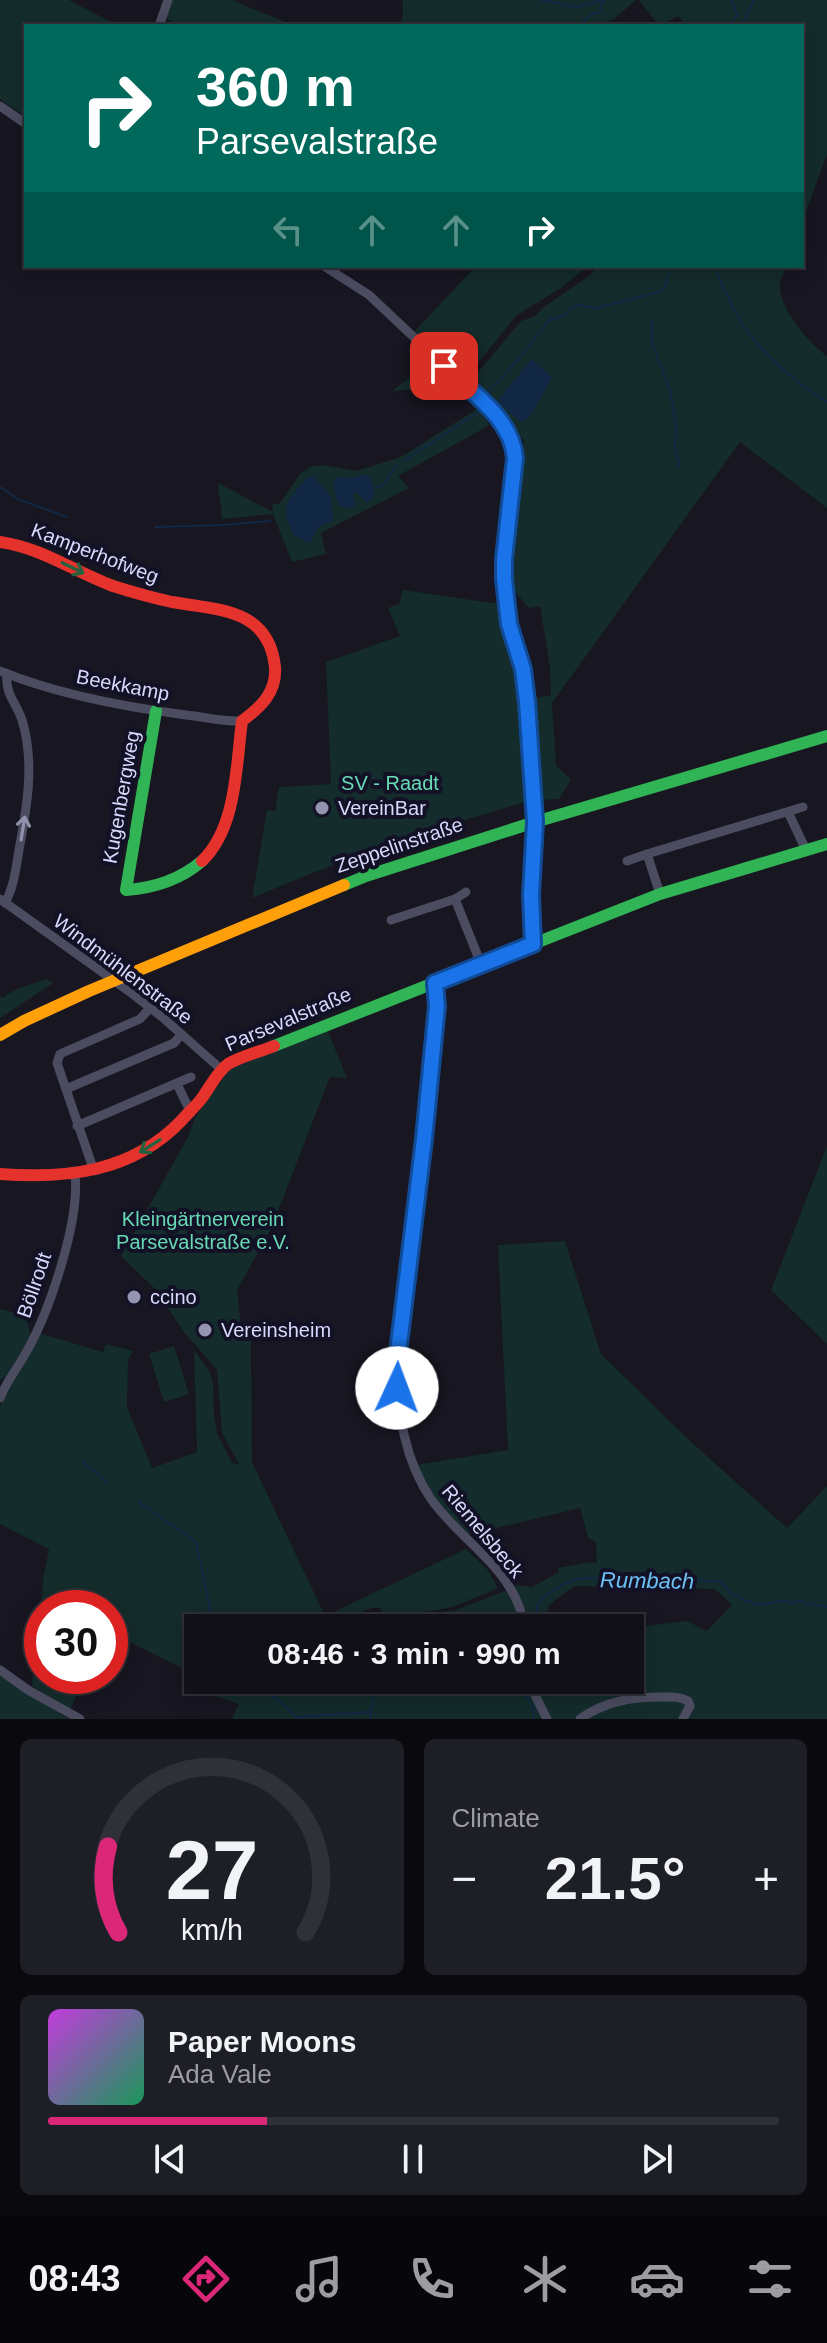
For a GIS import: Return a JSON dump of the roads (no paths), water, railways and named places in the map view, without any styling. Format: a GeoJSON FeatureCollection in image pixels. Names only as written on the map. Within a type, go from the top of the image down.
{"type":"FeatureCollection","features":[{"type":"Feature","properties":{"kind":"street"},"geometry":{"type":"LineString","coordinates":[[160,24],[168,0]]}},
{"type":"Feature","properties":{"kind":"street"},"geometry":{"type":"LineString","coordinates":[[0,106],[24,123]]}},
{"type":"Feature","properties":{"kind":"street"},"geometry":{"type":"LineString","coordinates":[[327,268],[369,295],[489,408],[514,443],[504,559],[505,599],[526,690],[535,822],[531,895],[533,944]]}},
{"type":"Feature","properties":{"kind":"street","name":"Kamperhofweg"},"geometry":{"type":"LineString","coordinates":[[0,542],[27,547],[84,574],[132,591],[241,614],[265,636],[275,666],[270,694],[263,706],[242,721]]}},
{"type":"Feature","properties":{"kind":"street"},"geometry":{"type":"LineString","coordinates":[[2,901],[10,893],[24,825],[29,770],[22,719],[6,686],[4,673]]}},
{"type":"Feature","properties":{"kind":"street","name":"Beekkamp"},"geometry":{"type":"LineString","coordinates":[[4,673],[54,689],[156,711],[242,721]]}},
{"type":"Feature","properties":{"kind":"street","name":"Kugenbergweg"},"geometry":{"type":"LineString","coordinates":[[156,711],[126,890],[156,886],[174,879],[198,864],[213,847],[223,829],[242,721]]}},
{"type":"Feature","properties":{"kind":"street","name":"Zeppelinstraße"},"geometry":{"type":"LineString","coordinates":[[0,1035],[113,981],[366,876],[535,822],[827,736]]}},
{"type":"Feature","properties":{"kind":"street"},"geometry":{"type":"LineString","coordinates":[[627,861],[803,807]]}},
{"type":"Feature","properties":{"kind":"street"},"geometry":{"type":"LineString","coordinates":[[788,812],[806,850]]}},
{"type":"Feature","properties":{"kind":"street","name":"Parsevalstraße"},"geometry":{"type":"LineString","coordinates":[[0,1174],[43,1177],[75,1175],[140,1153],[191,1113],[229,1064],[660,894],[827,844]]}},
{"type":"Feature","properties":{"kind":"street"},"geometry":{"type":"LineString","coordinates":[[647,854],[660,894]]}},
{"type":"Feature","properties":{"kind":"street"},"geometry":{"type":"LineString","coordinates":[[391,920],[455,899],[466,892]]}},
{"type":"Feature","properties":{"kind":"street"},"geometry":{"type":"LineString","coordinates":[[455,899],[481,964]]}},
{"type":"Feature","properties":{"kind":"street","name":"Windmühlenstraße"},"geometry":{"type":"LineString","coordinates":[[2,901],[113,981],[222,1070]]}},
{"type":"Feature","properties":{"kind":"street","name":"Riemelsbeck"},"geometry":{"type":"LineString","coordinates":[[435,983],[437,1006],[424,1139],[396,1369],[397,1407],[403,1436],[429,1497],[496,1569],[509,1587],[520,1614]]}},
{"type":"Feature","properties":{"kind":"street"},"geometry":{"type":"LineString","coordinates":[[94,1171],[57,1063],[60,1054],[140,1019],[149,1009]]}},
{"type":"Feature","properties":{"kind":"street"},"geometry":{"type":"LineString","coordinates":[[66,1089],[174,1043],[181,1035]]}},
{"type":"Feature","properties":{"kind":"street"},"geometry":{"type":"LineString","coordinates":[[77,1126],[191,1077]]}},
{"type":"Feature","properties":{"kind":"street"},"geometry":{"type":"LineString","coordinates":[[177,1084],[191,1113]]}},
{"type":"Feature","properties":{"kind":"street","name":"Böllrodt"},"geometry":{"type":"LineString","coordinates":[[0,1398],[5,1384],[28,1349],[54,1290],[66,1245],[76,1188],[75,1175]]}},
{"type":"Feature","properties":{"kind":"street"},"geometry":{"type":"LineString","coordinates":[[0,1670],[28,1690],[80,1719]]}},
{"type":"Feature","properties":{"kind":"street"},"geometry":{"type":"LineString","coordinates":[[535,1694],[547,1719]]}},
{"type":"Feature","properties":{"kind":"street"},"geometry":{"type":"LineString","coordinates":[[580,1719],[595,1710],[630,1698],[679,1697],[688,1701],[690,1706],[683,1719]]}},
{"type":"Feature","properties":{"kind":"water"},"geometry":{"type":"Polygon","coordinates":[[[532,359],[552,378],[530,417],[520,422],[497,401],[532,359]]]}},
{"type":"Feature","properties":{"kind":"water"},"geometry":{"type":"Polygon","coordinates":[[[366,474],[372,481],[374,497],[367,503],[357,492],[353,495],[356,506],[339,506],[333,485],[336,477],[352,478],[366,474]]]}},
{"type":"Feature","properties":{"kind":"water"},"geometry":{"type":"Polygon","coordinates":[[[314,476],[331,497],[333,520],[317,528],[310,543],[294,536],[286,510],[289,499],[306,478],[314,476]]]}},
{"type":"Feature","properties":{"kind":"waterway"},"geometry":{"type":"LineString","coordinates":[[541,0],[575,7],[604,0]]}},
{"type":"Feature","properties":{"kind":"waterway"},"geometry":{"type":"LineString","coordinates":[[731,24],[737,15],[732,0]]}},
{"type":"Feature","properties":{"kind":"waterway"},"geometry":{"type":"LineString","coordinates":[[740,24],[746,19],[754,0]]}},
{"type":"Feature","properties":{"kind":"waterway"},"geometry":{"type":"LineString","coordinates":[[580,24],[594,13],[599,13],[603,2]]}},
{"type":"Feature","properties":{"kind":"waterway"},"geometry":{"type":"LineString","coordinates":[[489,402],[488,390],[517,361],[549,320],[565,315],[572,307],[579,305],[596,308],[662,291],[670,268]]}},
{"type":"Feature","properties":{"kind":"waterway"},"geometry":{"type":"LineString","coordinates":[[715,269],[736,314],[756,343],[791,376],[827,402]]}},
{"type":"Feature","properties":{"kind":"waterway"},"geometry":{"type":"LineString","coordinates":[[652,321],[652,343],[670,390],[676,423],[675,449],[680,467]]}},
{"type":"Feature","properties":{"kind":"waterway"},"geometry":{"type":"LineString","coordinates":[[403,461],[482,410]]}},
{"type":"Feature","properties":{"kind":"waterway"},"geometry":{"type":"LineString","coordinates":[[373,489],[383,485],[396,466]]}},
{"type":"Feature","properties":{"kind":"waterway"},"geometry":{"type":"LineString","coordinates":[[0,487],[18,499],[67,517]]}},
{"type":"Feature","properties":{"kind":"waterway"},"geometry":{"type":"LineString","coordinates":[[155,527],[270,521]]}},
{"type":"Feature","properties":{"kind":"waterway"},"geometry":{"type":"LineString","coordinates":[[83,1462],[107,1482]]}},
{"type":"Feature","properties":{"kind":"waterway"},"geometry":{"type":"LineString","coordinates":[[139,1502],[196,1542],[211,1614]]}},
{"type":"Feature","properties":{"kind":"waterway","name":"Rumbach"},"geometry":{"type":"LineString","coordinates":[[537,1614],[539,1602],[549,1593],[582,1578],[721,1581],[731,1594],[755,1604],[783,1600],[827,1607]]}},
{"type":"Feature","properties":{"kind":"waterway"},"geometry":{"type":"LineString","coordinates":[[270,1694],[297,1717],[370,1712]]}},
{"type":"Feature","properties":{"kind":"waterway","name":"Rumbach"},"geometry":{"type":"LineString","coordinates":[[370,1719],[375,1694]]}},
{"type":"Feature","properties":{"kind":"waterway"},"geometry":{"type":"LineString","coordinates":[[526,1694],[533,1708],[534,1719]]}},
{"type":"Feature","properties":{"kind":"place","name":"VereinBar"},"geometry":{"type":"Point","coordinates":[322,808]}},
{"type":"Feature","properties":{"kind":"place","name":"ccino"},"geometry":{"type":"Point","coordinates":[134,1297]}},
{"type":"Feature","properties":{"kind":"place","name":"Vereinsheim"},"geometry":{"type":"Point","coordinates":[205,1330]}},
{"type":"Feature","properties":{"kind":"park label","name":"SV - Raadt"},"geometry":{"type":"Point","coordinates":[390,783]}},
{"type":"Feature","properties":{"kind":"park label","name":"Kleingärtnerverein Parsevalstraße e.V."},"geometry":{"type":"Point","coordinates":[203,1230]}}]}
